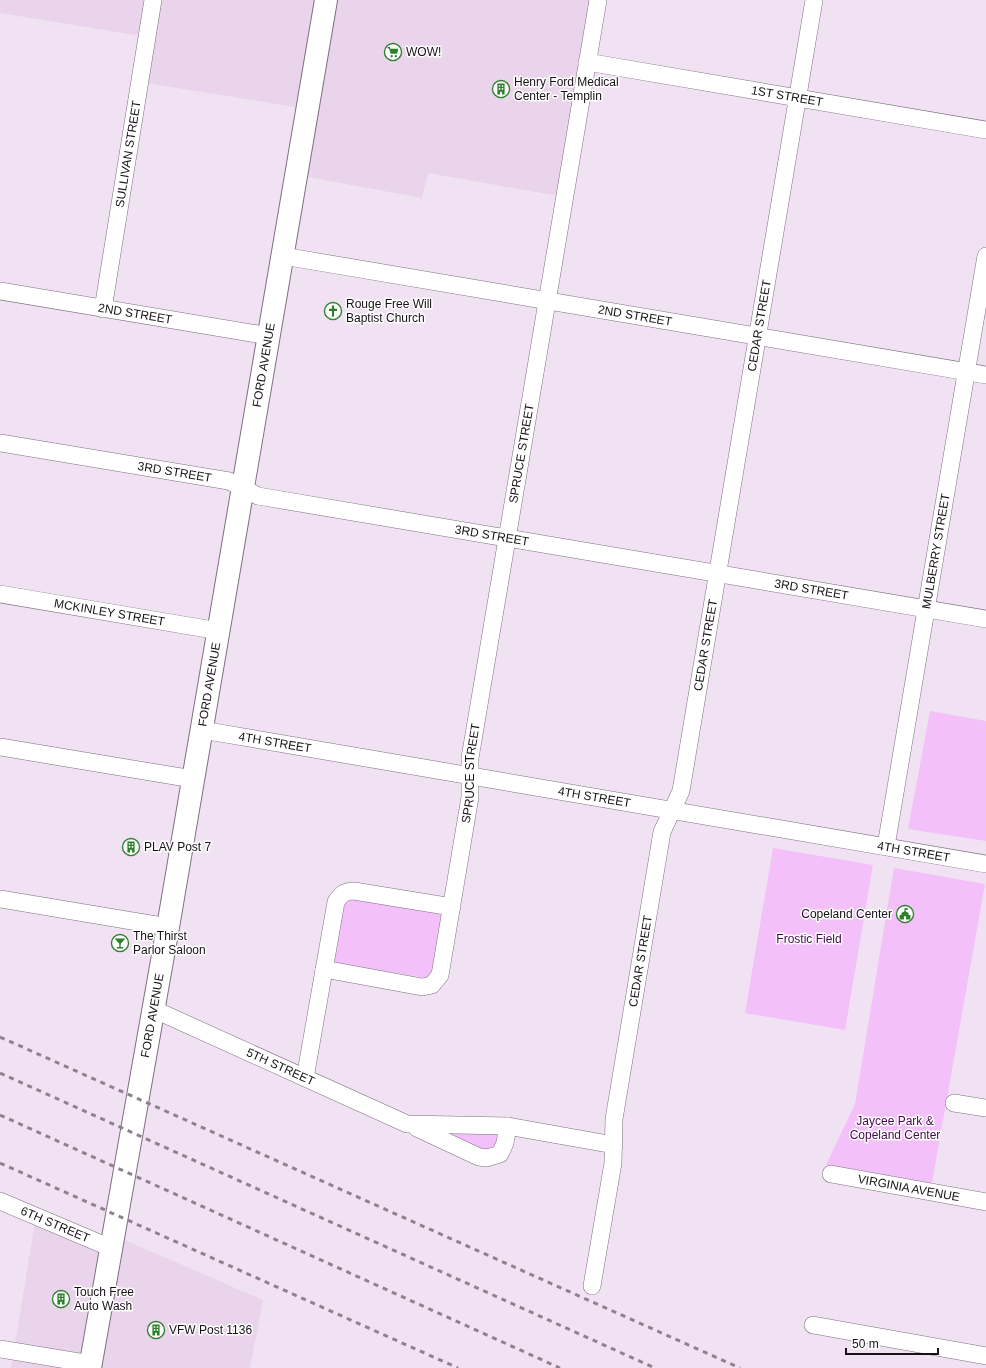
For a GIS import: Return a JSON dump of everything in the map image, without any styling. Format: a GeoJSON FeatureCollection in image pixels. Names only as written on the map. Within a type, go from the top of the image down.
{"type":"FeatureCollection","features":[{"type":"Feature","properties":{"kind":"main road","name":"FORD AVENUE"},"geometry":{"type":"LineString","coordinates":[[91,1366],[194,779],[326,0]]}},
{"type":"Feature","properties":{"kind":"street","name":"SULLIVAN STREET"},"geometry":{"type":"LineString","coordinates":[[104,309],[153,0]]}},
{"type":"Feature","properties":{"kind":"street","name":"SPRUCE STREET"},"geometry":{"type":"LineString","coordinates":[[324,969],[422,987],[432,985],[440,975],[470,797],[470,758],[598,0]]}},
{"type":"Feature","properties":{"kind":"street","name":"CEDAR STREET"},"geometry":{"type":"LineString","coordinates":[[592,1286],[614,1163],[614,1119],[662,832],[680,791],[814,0]]}},
{"type":"Feature","properties":{"kind":"street","name":"1ST STREET"},"geometry":{"type":"LineString","coordinates":[[587,62],[986,130]]}},
{"type":"Feature","properties":{"kind":"street","name":"2ND STREET"},"geometry":{"type":"LineString","coordinates":[[283,256],[986,375]]}},
{"type":"Feature","properties":{"kind":"street","name":"MULBERRY STREET"},"geometry":{"type":"LineString","coordinates":[[886,846],[986,256]]}},
{"type":"Feature","properties":{"kind":"street","name":"2ND STREET"},"geometry":{"type":"LineString","coordinates":[[0,291],[269,336]]}},
{"type":"Feature","properties":{"kind":"street","name":"3RD STREET"},"geometry":{"type":"LineString","coordinates":[[0,442],[229,481],[258,496],[986,619]]}},
{"type":"Feature","properties":{"kind":"street","name":"MCKINLEY STREET"},"geometry":{"type":"LineString","coordinates":[[0,594],[219,631]]}},
{"type":"Feature","properties":{"kind":"street","name":"4TH STREET"},"geometry":{"type":"LineString","coordinates":[[202,730],[986,864]]}},
{"type":"Feature","properties":{"kind":"street"},"geometry":{"type":"LineString","coordinates":[[0,747],[194,779]]}},
{"type":"Feature","properties":{"kind":"street"},"geometry":{"type":"LineString","coordinates":[[305,1078],[336,902],[340,895],[354,890],[452,907]]}},
{"type":"Feature","properties":{"kind":"street"},"geometry":{"type":"LineString","coordinates":[[0,899],[168,927]]}},
{"type":"Feature","properties":{"kind":"street","name":"5TH STREET"},"geometry":{"type":"LineString","coordinates":[[153,1009],[479,1157],[487,1158],[500,1154],[505,1143],[508,1126]]}},
{"type":"Feature","properties":{"kind":"street"},"geometry":{"type":"LineString","coordinates":[[954,1102],[986,1108]]}},
{"type":"Feature","properties":{"kind":"street","name":"5TH STREET"},"geometry":{"type":"LineString","coordinates":[[407,1124],[508,1126],[614,1145]]}},
{"type":"Feature","properties":{"kind":"street","name":"VIRGINIA AVENUE"},"geometry":{"type":"LineString","coordinates":[[831,1174],[986,1202]]}},
{"type":"Feature","properties":{"kind":"street","name":"6TH STREET"},"geometry":{"type":"LineString","coordinates":[[0,1201],[111,1248]]}},
{"type":"Feature","properties":{"kind":"street"},"geometry":{"type":"LineString","coordinates":[[813,1325],[986,1356]]}},
{"type":"Feature","properties":{"kind":"street"},"geometry":{"type":"LineString","coordinates":[[0,1349],[91,1366]]}},
{"type":"Feature","properties":{"kind":"shaded area"},"geometry":{"type":"Polygon","coordinates":[[[0,0],[598,0],[564,197],[428,173],[422,198],[297,175],[308,109],[140,82],[147,37],[0,13],[0,0]]]}},
{"type":"Feature","properties":{"kind":"shaded area"},"geometry":{"type":"Polygon","coordinates":[[[36,1216],[96,1242],[113,1235],[263,1300],[250,1368],[11,1368],[36,1216]]]}},
{"type":"Feature","properties":{"kind":"green space"},"geometry":{"type":"Polygon","coordinates":[[[930,711],[986,721],[986,841],[908,829],[930,711]]]}},
{"type":"Feature","properties":{"kind":"green space","name":"Frostic Field"},"geometry":{"type":"Polygon","coordinates":[[[773,848],[873,865],[845,1030],[745,1013],[773,848]]]}},
{"type":"Feature","properties":{"kind":"green space","name":"Jaycee Park & Copeland Center"},"geometry":{"type":"Polygon","coordinates":[[[894,868],[985,884],[932,1183],[826,1165],[855,1104],[894,868]]]}},
{"type":"Feature","properties":{"kind":"green space"},"geometry":{"type":"Polygon","coordinates":[[[346,897],[443,913],[432,979],[334,963],[346,897]]]}},
{"type":"Feature","properties":{"kind":"green space"},"geometry":{"type":"Polygon","coordinates":[[[435,1126],[508,1126],[487,1158],[435,1126]]]}},
{"type":"Feature","properties":{"kind":"railway"},"geometry":{"type":"LineString","coordinates":[[0,1037],[740,1368]]}},
{"type":"Feature","properties":{"kind":"railway"},"geometry":{"type":"LineString","coordinates":[[0,1073],[655,1368]]}},
{"type":"Feature","properties":{"kind":"railway"},"geometry":{"type":"LineString","coordinates":[[0,1115],[560,1368]]}},
{"type":"Feature","properties":{"kind":"railway"},"geometry":{"type":"LineString","coordinates":[[0,1163],[458,1368]]}},
{"type":"Feature","properties":{"kind":"place","name":"WOW!"},"geometry":{"type":"Point","coordinates":[393,52]}},
{"type":"Feature","properties":{"kind":"place","name":"Henry Ford Medical Center - Templin"},"geometry":{"type":"Point","coordinates":[501,89]}},
{"type":"Feature","properties":{"kind":"place","name":"Rouge Free Will Baptist Church"},"geometry":{"type":"Point","coordinates":[333,311]}},
{"type":"Feature","properties":{"kind":"place","name":"PLAV Post 7"},"geometry":{"type":"Point","coordinates":[131,847]}},
{"type":"Feature","properties":{"kind":"place","name":"Copeland Center"},"geometry":{"type":"Point","coordinates":[905,914]}},
{"type":"Feature","properties":{"kind":"place","name":"The Thirst Parlor Saloon"},"geometry":{"type":"Point","coordinates":[120,943]}},
{"type":"Feature","properties":{"kind":"place","name":"Touch Free Auto Wash"},"geometry":{"type":"Point","coordinates":[61,1299]}},
{"type":"Feature","properties":{"kind":"place","name":"VFW Post 1136"},"geometry":{"type":"Point","coordinates":[156,1330]}}]}
